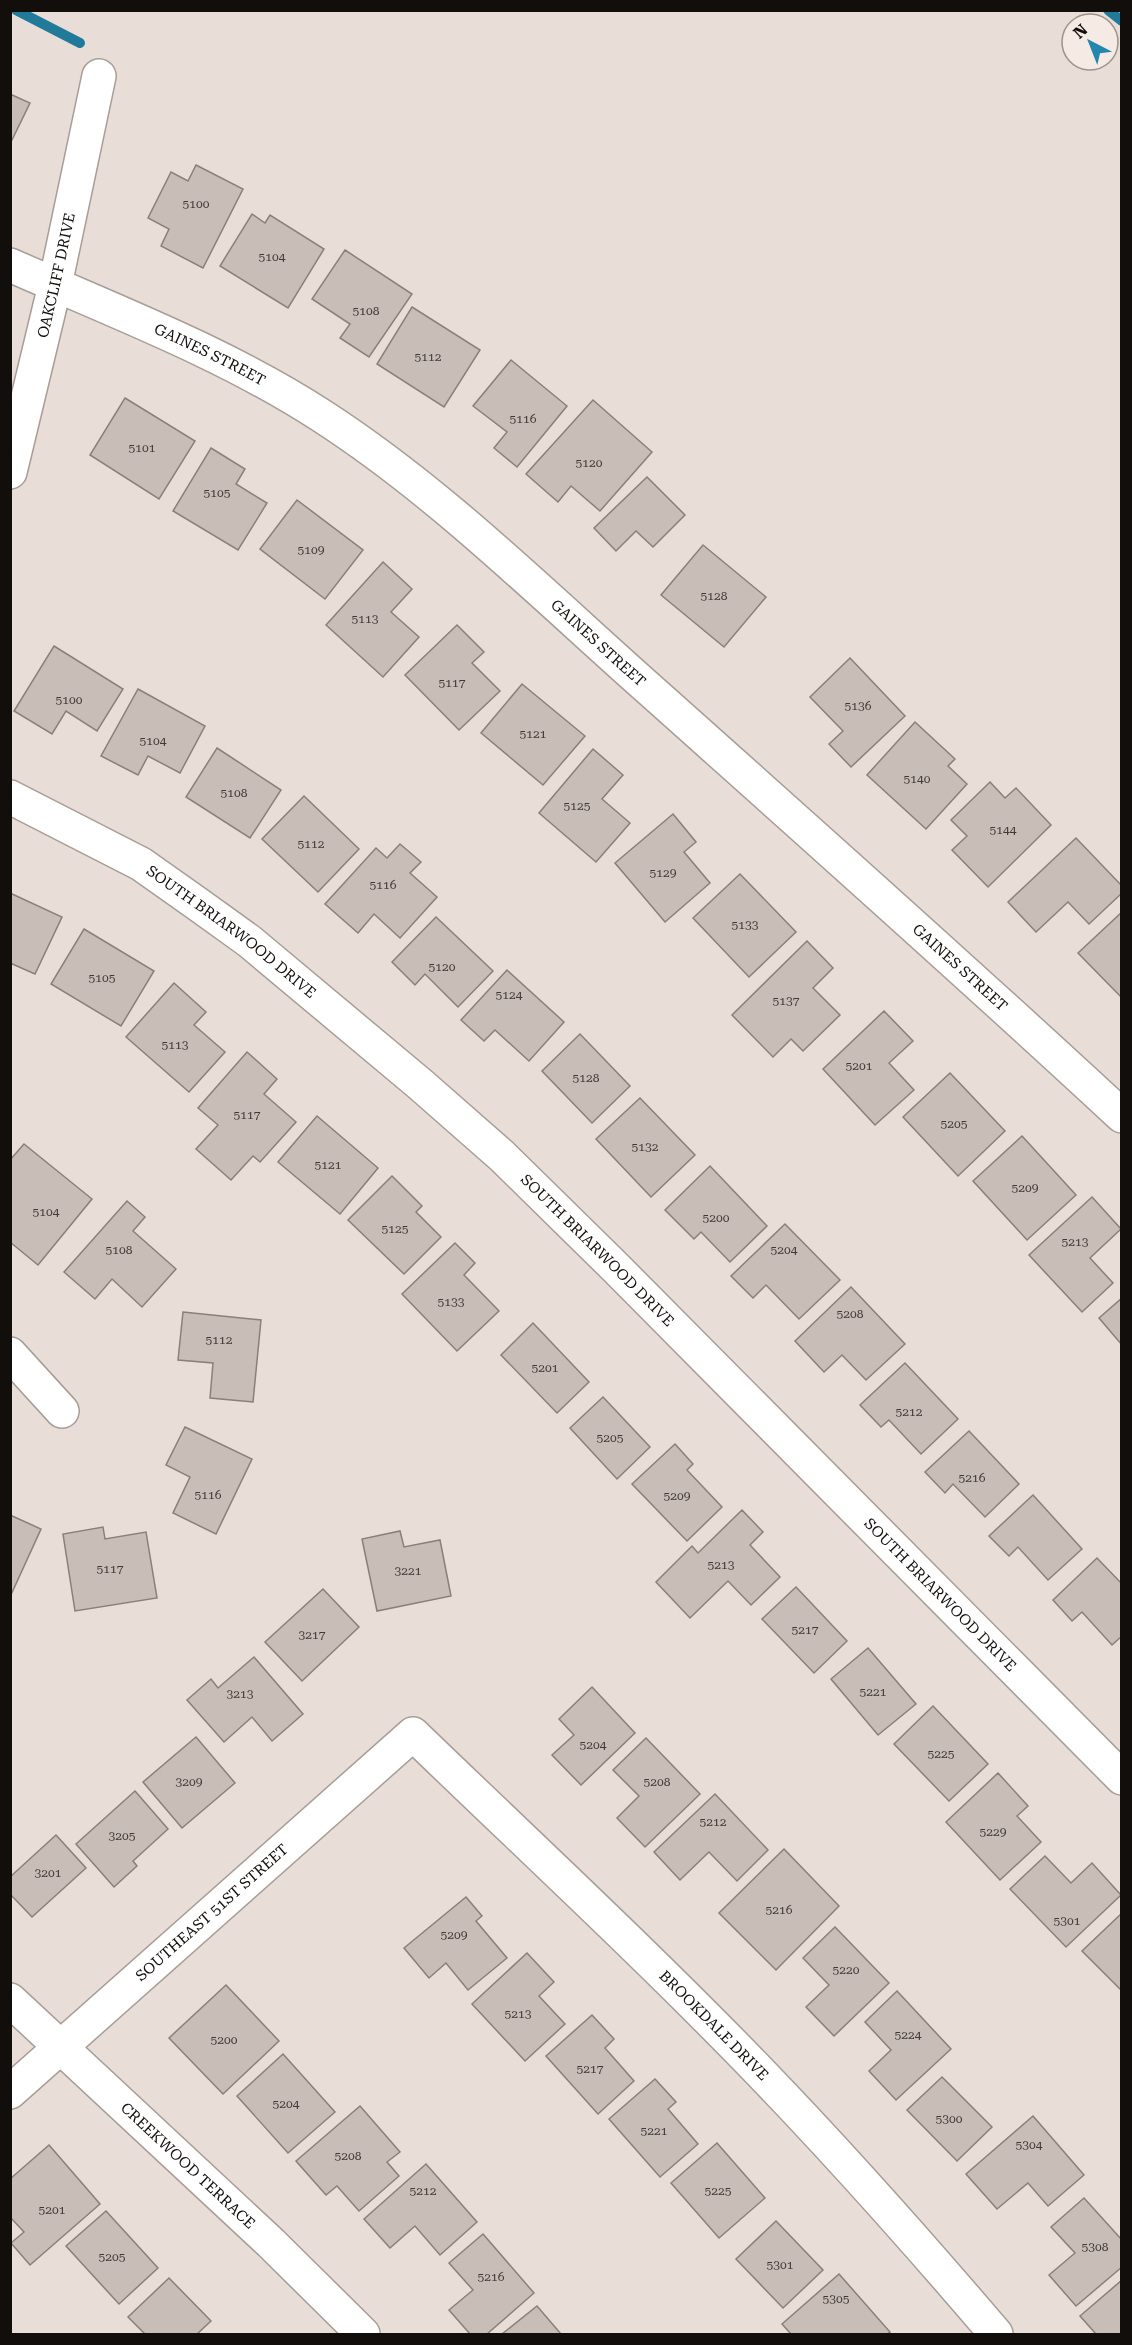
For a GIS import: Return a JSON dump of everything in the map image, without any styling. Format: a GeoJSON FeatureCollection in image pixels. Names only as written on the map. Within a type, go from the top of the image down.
{"type":"FeatureCollection","features":[{"type":"Feature","properties":{"kind":"street","name":"OAKCLIFF DRIVE"},"geometry":{"type":"LineString","coordinates":[[10,472],[55,285],[99,76]]}},
{"type":"Feature","properties":{"kind":"street","name":"GAINES STREET"},"geometry":{"type":"LineString","coordinates":[[10,265],[189,343],[321,416],[387,462],[444,507],[746,775],[1122,1116]]}},
{"type":"Feature","properties":{"kind":"street","name":"SOUTH BRIARWOOD DRIVE"},"geometry":{"type":"LineString","coordinates":[[10,797],[141,864],[249,941],[486,1142],[613,1264],[1122,1778]]}},
{"type":"Feature","properties":{"kind":"street"},"geometry":{"type":"LineString","coordinates":[[10,1354],[62,1411]]}},
{"type":"Feature","properties":{"kind":"street","name":"SOUTHEAST 51ST STREET"},"geometry":{"type":"LineString","coordinates":[[10,2092],[413,1734]]}},
{"type":"Feature","properties":{"kind":"street","name":"BROOKDALE DRIVE"},"geometry":{"type":"LineString","coordinates":[[413,1734],[599,1912],[759,2071],[909,2232],[996,2334]]}},
{"type":"Feature","properties":{"kind":"street","name":"CREEKWOOD TERRACE"},"geometry":{"type":"LineString","coordinates":[[10,2000],[271,2243],[363,2334]]}},
{"type":"Feature","properties":{"kind":"building"},"geometry":{"type":"Polygon","coordinates":[[[10,94],[30,103],[10,144],[10,94]]]}},
{"type":"Feature","properties":{"kind":"building"},"geometry":{"type":"Polygon","coordinates":[[[196,165],[243,189],[203,268],[161,246],[169,229],[148,218],[171,172],[188,181],[196,165]]]}},
{"type":"Feature","properties":{"kind":"building"},"geometry":{"type":"Polygon","coordinates":[[[252,214],[265,223],[270,215],[324,249],[288,308],[220,266],[252,214]]]}},
{"type":"Feature","properties":{"kind":"building"},"geometry":{"type":"Polygon","coordinates":[[[345,250],[412,294],[369,357],[340,338],[350,324],[312,299],[345,250]]]}},
{"type":"Feature","properties":{"kind":"building"},"geometry":{"type":"Polygon","coordinates":[[[412,307],[480,350],[444,407],[377,364],[412,307]]]}},
{"type":"Feature","properties":{"kind":"building"},"geometry":{"type":"Polygon","coordinates":[[[511,360],[567,406],[517,467],[494,448],[507,432],[473,406],[511,360]]]}},
{"type":"Feature","properties":{"kind":"building"},"geometry":{"type":"Polygon","coordinates":[[[125,398],[195,441],[159,499],[90,455],[125,398]]]}},
{"type":"Feature","properties":{"kind":"building"},"geometry":{"type":"Polygon","coordinates":[[[593,400],[652,452],[600,511],[571,486],[558,502],[526,474],[593,400]]]}},
{"type":"Feature","properties":{"kind":"building"},"geometry":{"type":"Polygon","coordinates":[[[211,448],[245,469],[236,484],[267,503],[238,550],[173,511],[211,448]]]}},
{"type":"Feature","properties":{"kind":"building"},"geometry":{"type":"Polygon","coordinates":[[[647,477],[685,515],[653,547],[636,531],[616,551],[594,528],[647,477]]]}},
{"type":"Feature","properties":{"kind":"building"},"geometry":{"type":"Polygon","coordinates":[[[297,500],[363,550],[325,599],[260,549],[297,500]]]}},
{"type":"Feature","properties":{"kind":"building"},"geometry":{"type":"Polygon","coordinates":[[[703,545],[766,597],[724,647],[661,595],[703,545]]]}},
{"type":"Feature","properties":{"kind":"building"},"geometry":{"type":"Polygon","coordinates":[[[383,562],[412,589],[391,612],[419,637],[383,677],[326,625],[383,562]]]}},
{"type":"Feature","properties":{"kind":"building"},"geometry":{"type":"Polygon","coordinates":[[[457,625],[484,652],[472,663],[500,691],[459,730],[405,675],[457,625]]]}},
{"type":"Feature","properties":{"kind":"building"},"geometry":{"type":"Polygon","coordinates":[[[54,646],[123,689],[97,731],[66,711],[52,734],[14,711],[54,646]]]}},
{"type":"Feature","properties":{"kind":"building"},"geometry":{"type":"Polygon","coordinates":[[[850,658],[905,716],[851,767],[829,744],[843,731],[810,697],[850,658]]]}},
{"type":"Feature","properties":{"kind":"building"},"geometry":{"type":"Polygon","coordinates":[[[522,684],[585,736],[543,785],[481,733],[522,684]]]}},
{"type":"Feature","properties":{"kind":"building"},"geometry":{"type":"Polygon","coordinates":[[[138,689],[205,726],[180,773],[148,756],[138,775],[101,756],[138,689]]]}},
{"type":"Feature","properties":{"kind":"building"},"geometry":{"type":"Polygon","coordinates":[[[915,722],[955,759],[948,766],[967,784],[926,829],[867,775],[915,722]]]}},
{"type":"Feature","properties":{"kind":"building"},"geometry":{"type":"Polygon","coordinates":[[[217,748],[281,790],[250,838],[186,797],[217,748]]]}},
{"type":"Feature","properties":{"kind":"building"},"geometry":{"type":"Polygon","coordinates":[[[593,749],[623,775],[602,799],[630,823],[596,862],[539,813],[593,749]]]}},
{"type":"Feature","properties":{"kind":"building"},"geometry":{"type":"Polygon","coordinates":[[[990,782],[1005,798],[1016,788],[1051,825],[988,887],[952,850],[967,836],[951,820],[990,782]]]}},
{"type":"Feature","properties":{"kind":"building"},"geometry":{"type":"Polygon","coordinates":[[[304,796],[359,849],[318,892],[262,839],[304,796]]]}},
{"type":"Feature","properties":{"kind":"building"},"geometry":{"type":"Polygon","coordinates":[[[673,814],[696,842],[684,852],[710,883],[665,922],[615,863],[673,814]]]}},
{"type":"Feature","properties":{"kind":"building"},"geometry":{"type":"Polygon","coordinates":[[[1076,838],[1122,886],[1122,893],[1089,924],[1068,902],[1036,932],[1008,902],[1076,838]]]}},
{"type":"Feature","properties":{"kind":"building"},"geometry":{"type":"Polygon","coordinates":[[[400,844],[421,862],[410,873],[437,897],[400,938],[374,914],[358,933],[325,904],[376,848],[387,858],[400,844]]]}},
{"type":"Feature","properties":{"kind":"building"},"geometry":{"type":"Polygon","coordinates":[[[740,874],[796,932],[749,977],[693,918],[740,874]]]}},
{"type":"Feature","properties":{"kind":"building"},"geometry":{"type":"Polygon","coordinates":[[[10,893],[62,917],[35,974],[10,963],[10,893]]]}},
{"type":"Feature","properties":{"kind":"building"},"geometry":{"type":"Polygon","coordinates":[[[1122,912],[1122,998],[1078,953],[1122,912]]]}},
{"type":"Feature","properties":{"kind":"building"},"geometry":{"type":"Polygon","coordinates":[[[436,917],[493,971],[458,1007],[425,974],[415,985],[392,962],[436,917]]]}},
{"type":"Feature","properties":{"kind":"building"},"geometry":{"type":"Polygon","coordinates":[[[84,929],[154,971],[121,1026],[51,984],[84,929]]]}},
{"type":"Feature","properties":{"kind":"building"},"geometry":{"type":"Polygon","coordinates":[[[807,941],[833,968],[813,988],[840,1015],[803,1051],[791,1039],[773,1057],[732,1015],[807,941]]]}},
{"type":"Feature","properties":{"kind":"building"},"geometry":{"type":"Polygon","coordinates":[[[507,970],[564,1022],[529,1061],[495,1030],[484,1041],[461,1020],[507,970]]]}},
{"type":"Feature","properties":{"kind":"building"},"geometry":{"type":"Polygon","coordinates":[[[174,983],[206,1012],[194,1025],[225,1052],[189,1092],[126,1037],[174,983]]]}},
{"type":"Feature","properties":{"kind":"building"},"geometry":{"type":"Polygon","coordinates":[[[884,1011],[913,1041],[889,1063],[914,1090],[875,1125],[823,1069],[884,1011]]]}},
{"type":"Feature","properties":{"kind":"building"},"geometry":{"type":"Polygon","coordinates":[[[580,1034],[630,1086],[592,1123],[542,1071],[580,1034]]]}},
{"type":"Feature","properties":{"kind":"building"},"geometry":{"type":"Polygon","coordinates":[[[247,1052],[277,1079],[264,1094],[296,1122],[260,1162],[253,1156],[231,1180],[196,1149],[218,1125],[198,1108],[247,1052]]]}},
{"type":"Feature","properties":{"kind":"building"},"geometry":{"type":"Polygon","coordinates":[[[950,1073],[1005,1131],[958,1176],[903,1117],[950,1073]]]}},
{"type":"Feature","properties":{"kind":"building"},"geometry":{"type":"Polygon","coordinates":[[[640,1098],[695,1155],[651,1197],[596,1139],[640,1098]]]}},
{"type":"Feature","properties":{"kind":"building"},"geometry":{"type":"Polygon","coordinates":[[[317,1116],[378,1168],[340,1214],[278,1162],[317,1116]]]}},
{"type":"Feature","properties":{"kind":"building"},"geometry":{"type":"Polygon","coordinates":[[[1022,1136],[1076,1195],[1027,1240],[973,1181],[1022,1136]]]}},
{"type":"Feature","properties":{"kind":"building"},"geometry":{"type":"Polygon","coordinates":[[[24,1144],[92,1199],[38,1265],[10,1242],[10,1160],[24,1144]]]}},
{"type":"Feature","properties":{"kind":"building"},"geometry":{"type":"Polygon","coordinates":[[[710,1166],[767,1226],[730,1262],[701,1232],[694,1239],[665,1210],[710,1166]]]}},
{"type":"Feature","properties":{"kind":"building"},"geometry":{"type":"Polygon","coordinates":[[[392,1176],[422,1206],[416,1212],[441,1237],[404,1274],[348,1220],[392,1176]]]}},
{"type":"Feature","properties":{"kind":"building"},"geometry":{"type":"Polygon","coordinates":[[[1092,1197],[1121,1229],[1090,1258],[1113,1283],[1082,1312],[1029,1255],[1092,1197]]]}},
{"type":"Feature","properties":{"kind":"building"},"geometry":{"type":"Polygon","coordinates":[[[127,1201],[145,1217],[133,1231],[176,1269],[142,1307],[112,1279],[95,1299],[64,1272],[127,1201]]]}},
{"type":"Feature","properties":{"kind":"building"},"geometry":{"type":"Polygon","coordinates":[[[785,1224],[840,1280],[799,1319],[766,1285],[753,1298],[731,1276],[785,1224]]]}},
{"type":"Feature","properties":{"kind":"building"},"geometry":{"type":"Polygon","coordinates":[[[455,1243],[475,1263],[464,1275],[499,1311],[457,1351],[402,1294],[455,1243]]]}},
{"type":"Feature","properties":{"kind":"building"},"geometry":{"type":"Polygon","coordinates":[[[851,1287],[905,1344],[866,1380],[842,1355],[824,1372],[795,1341],[851,1287]]]}},
{"type":"Feature","properties":{"kind":"building"},"geometry":{"type":"Polygon","coordinates":[[[1122,1298],[1122,1345],[1099,1318],[1122,1298]]]}},
{"type":"Feature","properties":{"kind":"building"},"geometry":{"type":"Polygon","coordinates":[[[183,1312],[261,1320],[253,1402],[210,1398],[213,1363],[178,1360],[183,1312]]]}},
{"type":"Feature","properties":{"kind":"building"},"geometry":{"type":"Polygon","coordinates":[[[533,1323],[589,1382],[557,1413],[501,1355],[533,1323]]]}},
{"type":"Feature","properties":{"kind":"building"},"geometry":{"type":"Polygon","coordinates":[[[905,1363],[958,1419],[921,1454],[889,1420],[881,1427],[860,1405],[905,1363]]]}},
{"type":"Feature","properties":{"kind":"building"},"geometry":{"type":"Polygon","coordinates":[[[603,1397],[650,1447],[617,1479],[570,1428],[603,1397]]]}},
{"type":"Feature","properties":{"kind":"building"},"geometry":{"type":"Polygon","coordinates":[[[185,1427],[252,1459],[216,1534],[173,1513],[190,1477],[166,1465],[185,1427]]]}},
{"type":"Feature","properties":{"kind":"building"},"geometry":{"type":"Polygon","coordinates":[[[969,1431],[1019,1484],[985,1517],[953,1484],[945,1493],[925,1472],[969,1431]]]}},
{"type":"Feature","properties":{"kind":"building"},"geometry":{"type":"Polygon","coordinates":[[[675,1444],[693,1464],[687,1470],[722,1507],[687,1541],[632,1484],[675,1444]]]}},
{"type":"Feature","properties":{"kind":"building"},"geometry":{"type":"Polygon","coordinates":[[[1033,1495],[1082,1549],[1048,1580],[1018,1547],[1009,1556],[989,1536],[1033,1495]]]}},
{"type":"Feature","properties":{"kind":"building"},"geometry":{"type":"Polygon","coordinates":[[[742,1510],[763,1532],[750,1545],[780,1577],[751,1605],[728,1581],[690,1618],[656,1582],[692,1546],[698,1553],[742,1510]]]}},
{"type":"Feature","properties":{"kind":"building"},"geometry":{"type":"Polygon","coordinates":[[[10,1515],[41,1529],[10,1597],[10,1515]]]}},
{"type":"Feature","properties":{"kind":"building"},"geometry":{"type":"Polygon","coordinates":[[[103,1527],[105,1539],[146,1532],[157,1598],[75,1611],[63,1534],[103,1527]]]}},
{"type":"Feature","properties":{"kind":"building"},"geometry":{"type":"Polygon","coordinates":[[[400,1531],[404,1547],[440,1540],[451,1596],[377,1611],[362,1539],[400,1531]]]}},
{"type":"Feature","properties":{"kind":"building"},"geometry":{"type":"Polygon","coordinates":[[[1097,1558],[1122,1584],[1122,1636],[1112,1645],[1082,1612],[1072,1621],[1053,1600],[1097,1558]]]}},
{"type":"Feature","properties":{"kind":"building"},"geometry":{"type":"Polygon","coordinates":[[[796,1587],[847,1641],[814,1673],[762,1619],[796,1587]]]}},
{"type":"Feature","properties":{"kind":"building"},"geometry":{"type":"Polygon","coordinates":[[[323,1589],[359,1627],[302,1681],[265,1642],[323,1589]]]}},
{"type":"Feature","properties":{"kind":"building"},"geometry":{"type":"Polygon","coordinates":[[[868,1648],[916,1704],[878,1735],[831,1679],[868,1648]]]}},
{"type":"Feature","properties":{"kind":"building"},"geometry":{"type":"Polygon","coordinates":[[[254,1657],[303,1714],[272,1741],[252,1717],[224,1742],[187,1700],[211,1679],[218,1688],[254,1657]]]}},
{"type":"Feature","properties":{"kind":"building"},"geometry":{"type":"Polygon","coordinates":[[[592,1687],[635,1733],[581,1785],[552,1755],[574,1735],[559,1719],[592,1687]]]}},
{"type":"Feature","properties":{"kind":"building"},"geometry":{"type":"Polygon","coordinates":[[[933,1706],[988,1764],[949,1801],[894,1744],[933,1706]]]}},
{"type":"Feature","properties":{"kind":"building"},"geometry":{"type":"Polygon","coordinates":[[[196,1737],[235,1783],[182,1828],[143,1782],[196,1737]]]}},
{"type":"Feature","properties":{"kind":"building"},"geometry":{"type":"Polygon","coordinates":[[[646,1738],[700,1794],[645,1847],[617,1818],[639,1796],[613,1770],[646,1738]]]}},
{"type":"Feature","properties":{"kind":"building"},"geometry":{"type":"Polygon","coordinates":[[[998,1773],[1028,1806],[1017,1816],[1041,1842],[1000,1880],[946,1822],[998,1773]]]}},
{"type":"Feature","properties":{"kind":"building"},"geometry":{"type":"Polygon","coordinates":[[[135,1791],[168,1829],[133,1861],[137,1866],[114,1887],[76,1844],[135,1791]]]}},
{"type":"Feature","properties":{"kind":"building"},"geometry":{"type":"Polygon","coordinates":[[[715,1794],[768,1850],[737,1881],[709,1852],[680,1880],[654,1852],[715,1794]]]}},
{"type":"Feature","properties":{"kind":"building"},"geometry":{"type":"Polygon","coordinates":[[[56,1835],[86,1868],[32,1917],[10,1894],[10,1877],[56,1835]]]}},
{"type":"Feature","properties":{"kind":"building"},"geometry":{"type":"Polygon","coordinates":[[[784,1849],[839,1906],[776,1970],[719,1913],[784,1849]]]}},
{"type":"Feature","properties":{"kind":"building"},"geometry":{"type":"Polygon","coordinates":[[[1045,1856],[1071,1883],[1092,1863],[1121,1895],[1066,1947],[1010,1889],[1045,1856]]]}},
{"type":"Feature","properties":{"kind":"building"},"geometry":{"type":"Polygon","coordinates":[[[466,1897],[482,1916],[476,1921],[507,1958],[468,1990],[446,1963],[429,1978],[404,1948],[466,1897]]]}},
{"type":"Feature","properties":{"kind":"building"},"geometry":{"type":"Polygon","coordinates":[[[1122,1913],[1122,1991],[1082,1951],[1122,1913]]]}},
{"type":"Feature","properties":{"kind":"building"},"geometry":{"type":"Polygon","coordinates":[[[835,1927],[889,1983],[834,2036],[806,2007],[829,1985],[803,1958],[835,1927]]]}},
{"type":"Feature","properties":{"kind":"building"},"geometry":{"type":"Polygon","coordinates":[[[527,1953],[554,1982],[539,1996],[565,2024],[525,2061],[472,2004],[527,1953]]]}},
{"type":"Feature","properties":{"kind":"building"},"geometry":{"type":"Polygon","coordinates":[[[226,1985],[279,2041],[223,2094],[169,2038],[226,1985]]]}},
{"type":"Feature","properties":{"kind":"building"},"geometry":{"type":"Polygon","coordinates":[[[897,1991],[951,2049],[896,2100],[869,2071],[891,2050],[865,2022],[897,1991]]]}},
{"type":"Feature","properties":{"kind":"building"},"geometry":{"type":"Polygon","coordinates":[[[592,2015],[614,2039],[605,2048],[634,2081],[598,2114],[546,2056],[592,2015]]]}},
{"type":"Feature","properties":{"kind":"building"},"geometry":{"type":"Polygon","coordinates":[[[283,2054],[335,2112],[288,2153],[237,2096],[283,2054]]]}},
{"type":"Feature","properties":{"kind":"building"},"geometry":{"type":"Polygon","coordinates":[[[942,2077],[992,2127],[957,2161],[907,2110],[942,2077]]]}},
{"type":"Feature","properties":{"kind":"building"},"geometry":{"type":"Polygon","coordinates":[[[655,2079],[676,2102],[668,2109],[698,2144],[660,2177],[609,2119],[655,2079]]]}},
{"type":"Feature","properties":{"kind":"building"},"geometry":{"type":"Polygon","coordinates":[[[360,2106],[400,2152],[387,2162],[399,2176],[359,2211],[337,2186],[326,2195],[296,2161],[360,2106]]]}},
{"type":"Feature","properties":{"kind":"building"},"geometry":{"type":"Polygon","coordinates":[[[1033,2116],[1084,2175],[1048,2206],[1028,2183],[997,2209],[966,2174],[1033,2116]]]}},
{"type":"Feature","properties":{"kind":"building"},"geometry":{"type":"Polygon","coordinates":[[[717,2143],[765,2198],[719,2238],[671,2183],[717,2143]]]}},
{"type":"Feature","properties":{"kind":"building"},"geometry":{"type":"Polygon","coordinates":[[[49,2145],[100,2204],[30,2265],[11,2243],[24,2232],[10,2217],[10,2179],[49,2145]]]}},
{"type":"Feature","properties":{"kind":"building"},"geometry":{"type":"Polygon","coordinates":[[[426,2164],[477,2222],[440,2255],[415,2226],[390,2248],[364,2219],[426,2164]]]}},
{"type":"Feature","properties":{"kind":"building"},"geometry":{"type":"Polygon","coordinates":[[[1084,2198],[1122,2240],[1122,2267],[1076,2306],[1049,2275],[1075,2253],[1051,2227],[1084,2198]]]}},
{"type":"Feature","properties":{"kind":"building"},"geometry":{"type":"Polygon","coordinates":[[[106,2211],[158,2268],[119,2304],[66,2246],[106,2211]]]}},
{"type":"Feature","properties":{"kind":"building"},"geometry":{"type":"Polygon","coordinates":[[[776,2221],[823,2270],[783,2308],[736,2259],[776,2221]]]}},
{"type":"Feature","properties":{"kind":"building"},"geometry":{"type":"Polygon","coordinates":[[[483,2234],[534,2293],[487,2334],[470,2334],[449,2310],[473,2290],[449,2263],[483,2234]]]}},
{"type":"Feature","properties":{"kind":"building"},"geometry":{"type":"Polygon","coordinates":[[[839,2274],[890,2332],[887,2334],[791,2334],[782,2324],[839,2274]]]}},
{"type":"Feature","properties":{"kind":"building"},"geometry":{"type":"Polygon","coordinates":[[[169,2278],[211,2321],[197,2334],[145,2334],[128,2317],[169,2278]]]}},
{"type":"Feature","properties":{"kind":"building"},"geometry":{"type":"Polygon","coordinates":[[[1122,2280],[1122,2334],[1096,2334],[1080,2316],[1122,2280]]]}},
{"type":"Feature","properties":{"kind":"building"},"geometry":{"type":"Polygon","coordinates":[[[537,2306],[561,2334],[502,2334],[537,2306]]]}},
{"type":"Feature","properties":{"kind":"waterway"},"geometry":{"type":"LineString","coordinates":[[16,10],[80,43]]}},
{"type":"Feature","properties":{"kind":"waterway"},"geometry":{"type":"LineString","coordinates":[[1108,10],[1122,21]]}}]}
